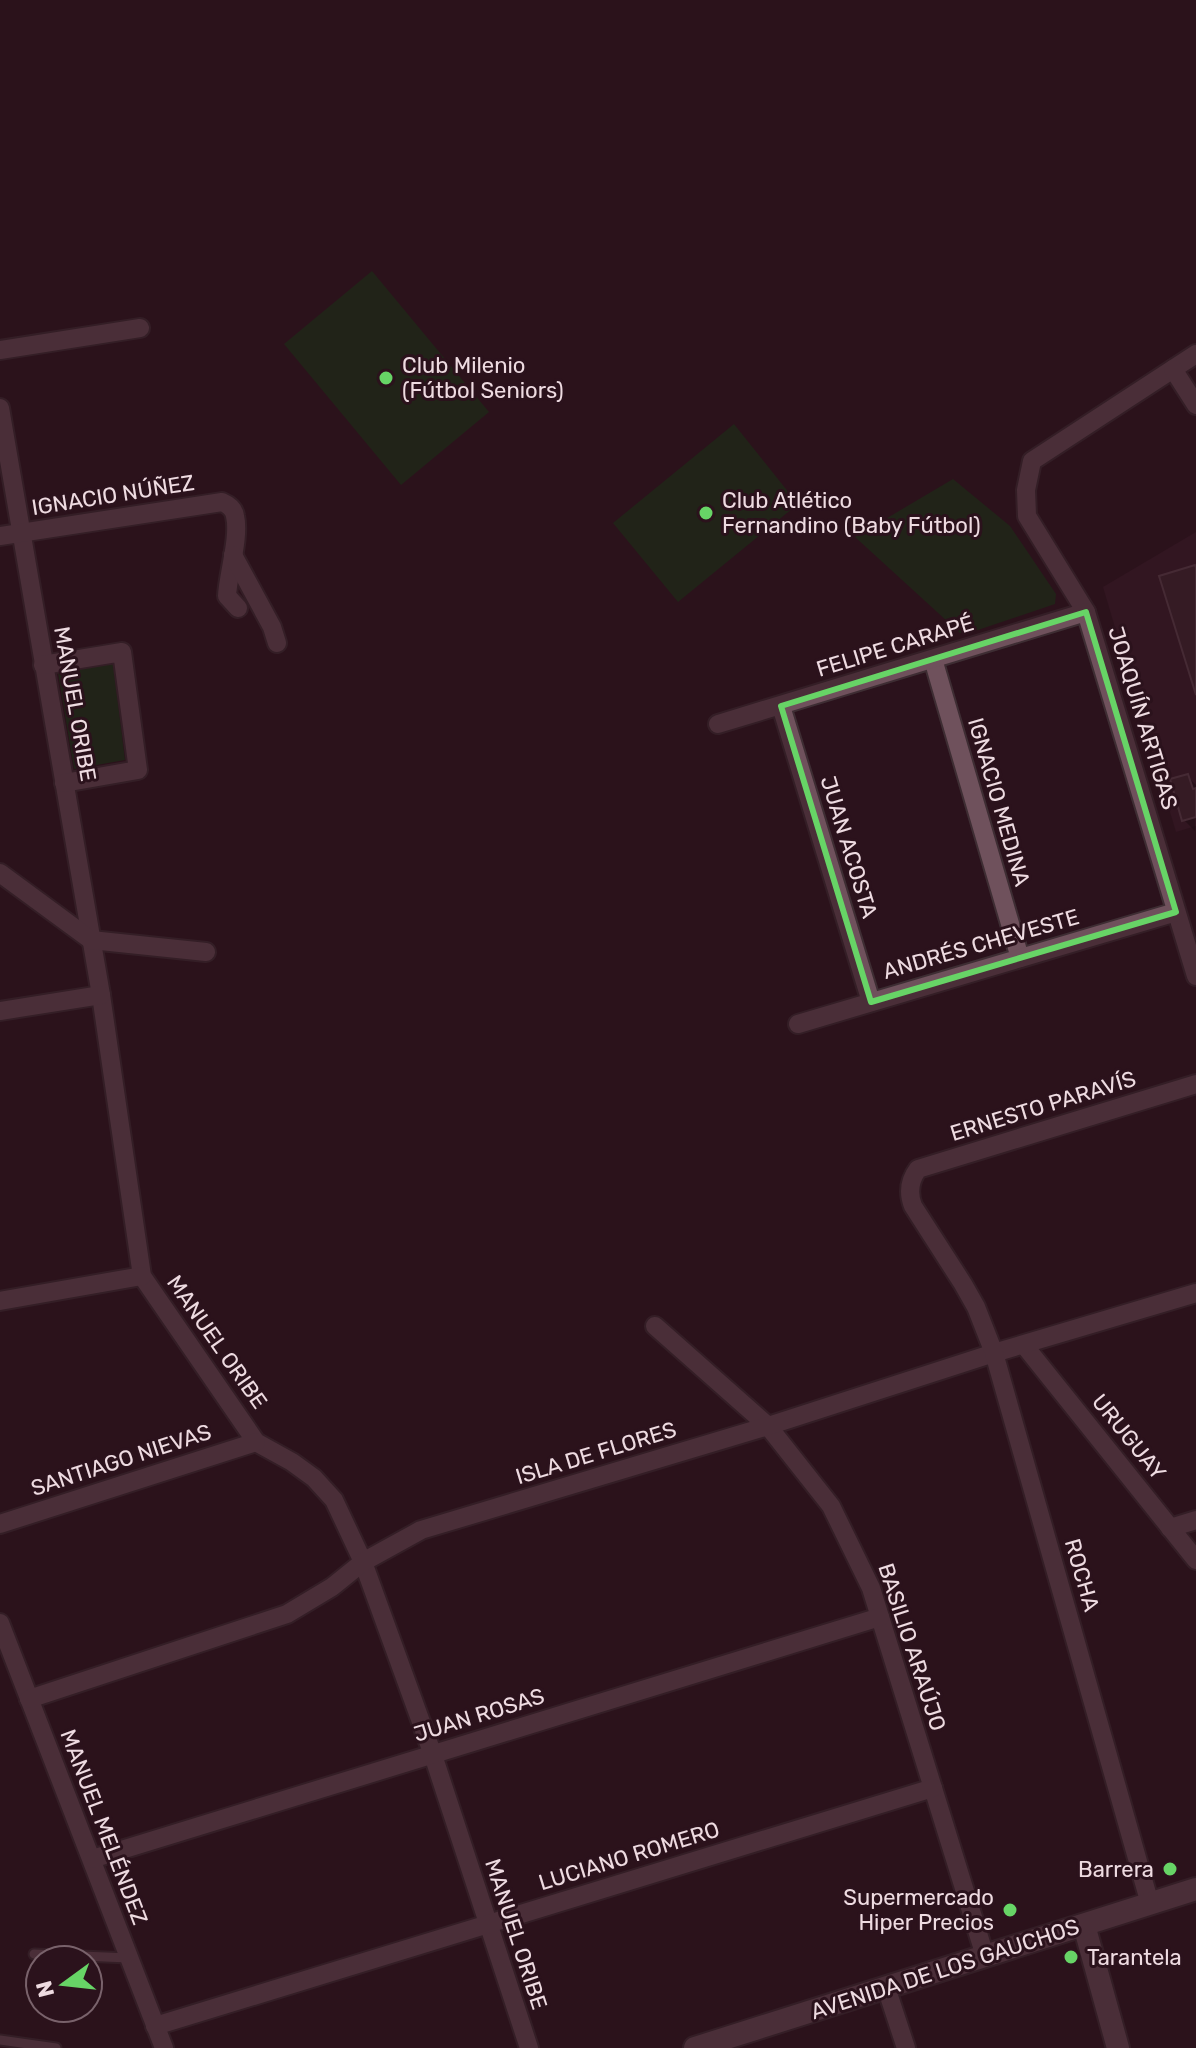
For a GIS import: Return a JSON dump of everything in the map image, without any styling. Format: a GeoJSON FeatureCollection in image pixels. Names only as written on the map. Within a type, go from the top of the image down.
{"type":"FeatureCollection","features":[{"type":"Feature","properties":{"kind":"street"},"geometry":{"type":"LineString","coordinates":[[0,350],[140,328]]}},
{"type":"Feature","properties":{"kind":"street"},"geometry":{"type":"LineString","coordinates":[[1196,354],[1173,369],[1196,405]]}},
{"type":"Feature","properties":{"kind":"street","name":"JOAQUÍN ARTIGAS"},"geometry":{"type":"LineString","coordinates":[[1173,369],[1032,461],[1026,490],[1027,516],[1086,612],[1196,976]]}},
{"type":"Feature","properties":{"kind":"street","name":"MANUEL ORIBE"},"geometry":{"type":"LineString","coordinates":[[0,408],[101,995],[142,1276],[256,1442],[314,1478],[334,1500],[363,1562],[433,1755],[529,2048]]}},
{"type":"Feature","properties":{"kind":"street","name":"IGNACIO NÚÑEZ"},"geometry":{"type":"LineString","coordinates":[[0,536],[222,502],[230,505],[235,515],[233,555]]}},
{"type":"Feature","properties":{"kind":"street"},"geometry":{"type":"LineString","coordinates":[[233,555],[227,596],[238,608]]}},
{"type":"Feature","properties":{"kind":"street"},"geometry":{"type":"LineString","coordinates":[[233,555],[272,627],[277,643]]}},
{"type":"Feature","properties":{"kind":"street","name":"FELIPE CARAPÉ"},"geometry":{"type":"LineString","coordinates":[[718,724],[1086,612]]}},
{"type":"Feature","properties":{"kind":"street"},"geometry":{"type":"LineString","coordinates":[[43,665],[122,652],[138,770],[64,783]]}},
{"type":"Feature","properties":{"kind":"street","name":"IGNACIO MEDINA"},"geometry":{"type":"LineString","coordinates":[[933,659],[1020,958]]}},
{"type":"Feature","properties":{"kind":"street","name":"JUAN ACOSTA"},"geometry":{"type":"LineString","coordinates":[[781,706],[871,1002]]}},
{"type":"Feature","properties":{"kind":"street"},"geometry":{"type":"LineString","coordinates":[[0,873],[91,940],[206,952]]}},
{"type":"Feature","properties":{"kind":"street","name":"ANDRÉS CHEVESTE"},"geometry":{"type":"LineString","coordinates":[[798,1024],[1176,912]]}},
{"type":"Feature","properties":{"kind":"street"},"geometry":{"type":"LineString","coordinates":[[0,1011],[101,995]]}},
{"type":"Feature","properties":{"kind":"street","name":"ERNESTO PARAVÍS"},"geometry":{"type":"LineString","coordinates":[[952,1265],[910,1198],[911,1182],[918,1169],[1196,1084]]}},
{"type":"Feature","properties":{"kind":"street","name":"ROCHA"},"geometry":{"type":"LineString","coordinates":[[952,1265],[976,1307],[994,1353],[1150,1904]]}},
{"type":"Feature","properties":{"kind":"street"},"geometry":{"type":"LineString","coordinates":[[0,1301],[142,1276]]}},
{"type":"Feature","properties":{"kind":"street","name":"ISLA DE FLORES"},"geometry":{"type":"LineString","coordinates":[[29,1699],[287,1614],[332,1587],[363,1562],[421,1530],[1196,1293]]}},
{"type":"Feature","properties":{"kind":"street","name":"BASILIO ARAÚJO"},"geometry":{"type":"LineString","coordinates":[[655,1326],[768,1426],[831,1506],[871,1588],[985,1956]]}},
{"type":"Feature","properties":{"kind":"street","name":"URUGUAY"},"geometry":{"type":"LineString","coordinates":[[1024,1345],[1196,1560]]}},
{"type":"Feature","properties":{"kind":"street","name":"SANTIAGO NIEVAS"},"geometry":{"type":"LineString","coordinates":[[0,1524],[256,1442]]}},
{"type":"Feature","properties":{"kind":"street"},"geometry":{"type":"LineString","coordinates":[[1170,1528],[1196,1520]]}},
{"type":"Feature","properties":{"kind":"street","name":"JUAN ROSAS"},"geometry":{"type":"LineString","coordinates":[[92,1859],[880,1617]]}},
{"type":"Feature","properties":{"kind":"street","name":"MANUEL MELÉNDEZ"},"geometry":{"type":"LineString","coordinates":[[0,1623],[164,2048]]}},
{"type":"Feature","properties":{"kind":"street","name":"LUCIANO ROMERO"},"geometry":{"type":"LineString","coordinates":[[155,2026],[933,1788]]}},
{"type":"Feature","properties":{"kind":"street","name":"AVENIDA DE LOS GAUCHOS"},"geometry":{"type":"LineString","coordinates":[[700,2047],[1196,1889]]}},
{"type":"Feature","properties":{"kind":"street"},"geometry":{"type":"LineString","coordinates":[[1084,1925],[1118,2048]]}},
{"type":"Feature","properties":{"kind":"street"},"geometry":{"type":"LineString","coordinates":[[886,1987],[906,2048]]}},
{"type":"Feature","properties":{"kind":"lane"},"geometry":{"type":"LineString","coordinates":[[104,1957],[129,1958]]}},
{"type":"Feature","properties":{"kind":"lane"},"geometry":{"type":"LineString","coordinates":[[0,2040],[56,2048]]}},
{"type":"Feature","properties":{"kind":"highlighted area"},"geometry":{"type":"Polygon","coordinates":[[[1086,612],[1176,912],[871,1002],[781,706],[1086,612]]]}},
{"type":"Feature","properties":{"kind":"shaded area"},"geometry":{"type":"Polygon","coordinates":[[[1196,532],[1196,826],[1176,832],[1103,587],[1196,532]]]}},
{"type":"Feature","properties":{"kind":"green space","name":"Club Milenio (Fútbol Seniors)"},"geometry":{"type":"Polygon","coordinates":[[[372,271],[489,412],[401,485],[284,344],[372,271]]]}},
{"type":"Feature","properties":{"kind":"green space","name":"Club Atlético Fernandino (Baby Fútbol)"},"geometry":{"type":"Polygon","coordinates":[[[734,424],[798,504],[678,602],[613,523],[734,424]]]}},
{"type":"Feature","properties":{"kind":"green space"},"geometry":{"type":"Polygon","coordinates":[[[953,479],[1010,526],[1056,594],[1055,604],[969,633],[960,633],[855,537],[953,479]]]}},
{"type":"Feature","properties":{"kind":"green space"},"geometry":{"type":"Polygon","coordinates":[[[113,663],[125,760],[74,769],[58,673],[113,663]]]}},
{"type":"Feature","properties":{"kind":"building"},"geometry":{"type":"Polygon","coordinates":[[[1195,565],[1196,568],[1196,695],[1159,576],[1195,565]]]}},
{"type":"Feature","properties":{"kind":"building"},"geometry":{"type":"Polygon","coordinates":[[[1188,774],[1193,789],[1196,788],[1196,817],[1182,821],[1170,779],[1188,774]]]}},
{"type":"Feature","properties":{"kind":"place","name":"Club Milenio (Fútbol Seniors)"},"geometry":{"type":"Point","coordinates":[386,378]}},
{"type":"Feature","properties":{"kind":"place","name":"Club Atlético Fernandino (Baby Fútbol)"},"geometry":{"type":"Point","coordinates":[706,513]}},
{"type":"Feature","properties":{"kind":"place","name":"Barrera"},"geometry":{"type":"Point","coordinates":[1170,1869]}},
{"type":"Feature","properties":{"kind":"place","name":"Supermercado Hiper Precios"},"geometry":{"type":"Point","coordinates":[1010,1910]}},
{"type":"Feature","properties":{"kind":"place","name":"Tarantela"},"geometry":{"type":"Point","coordinates":[1071,1957]}}]}
